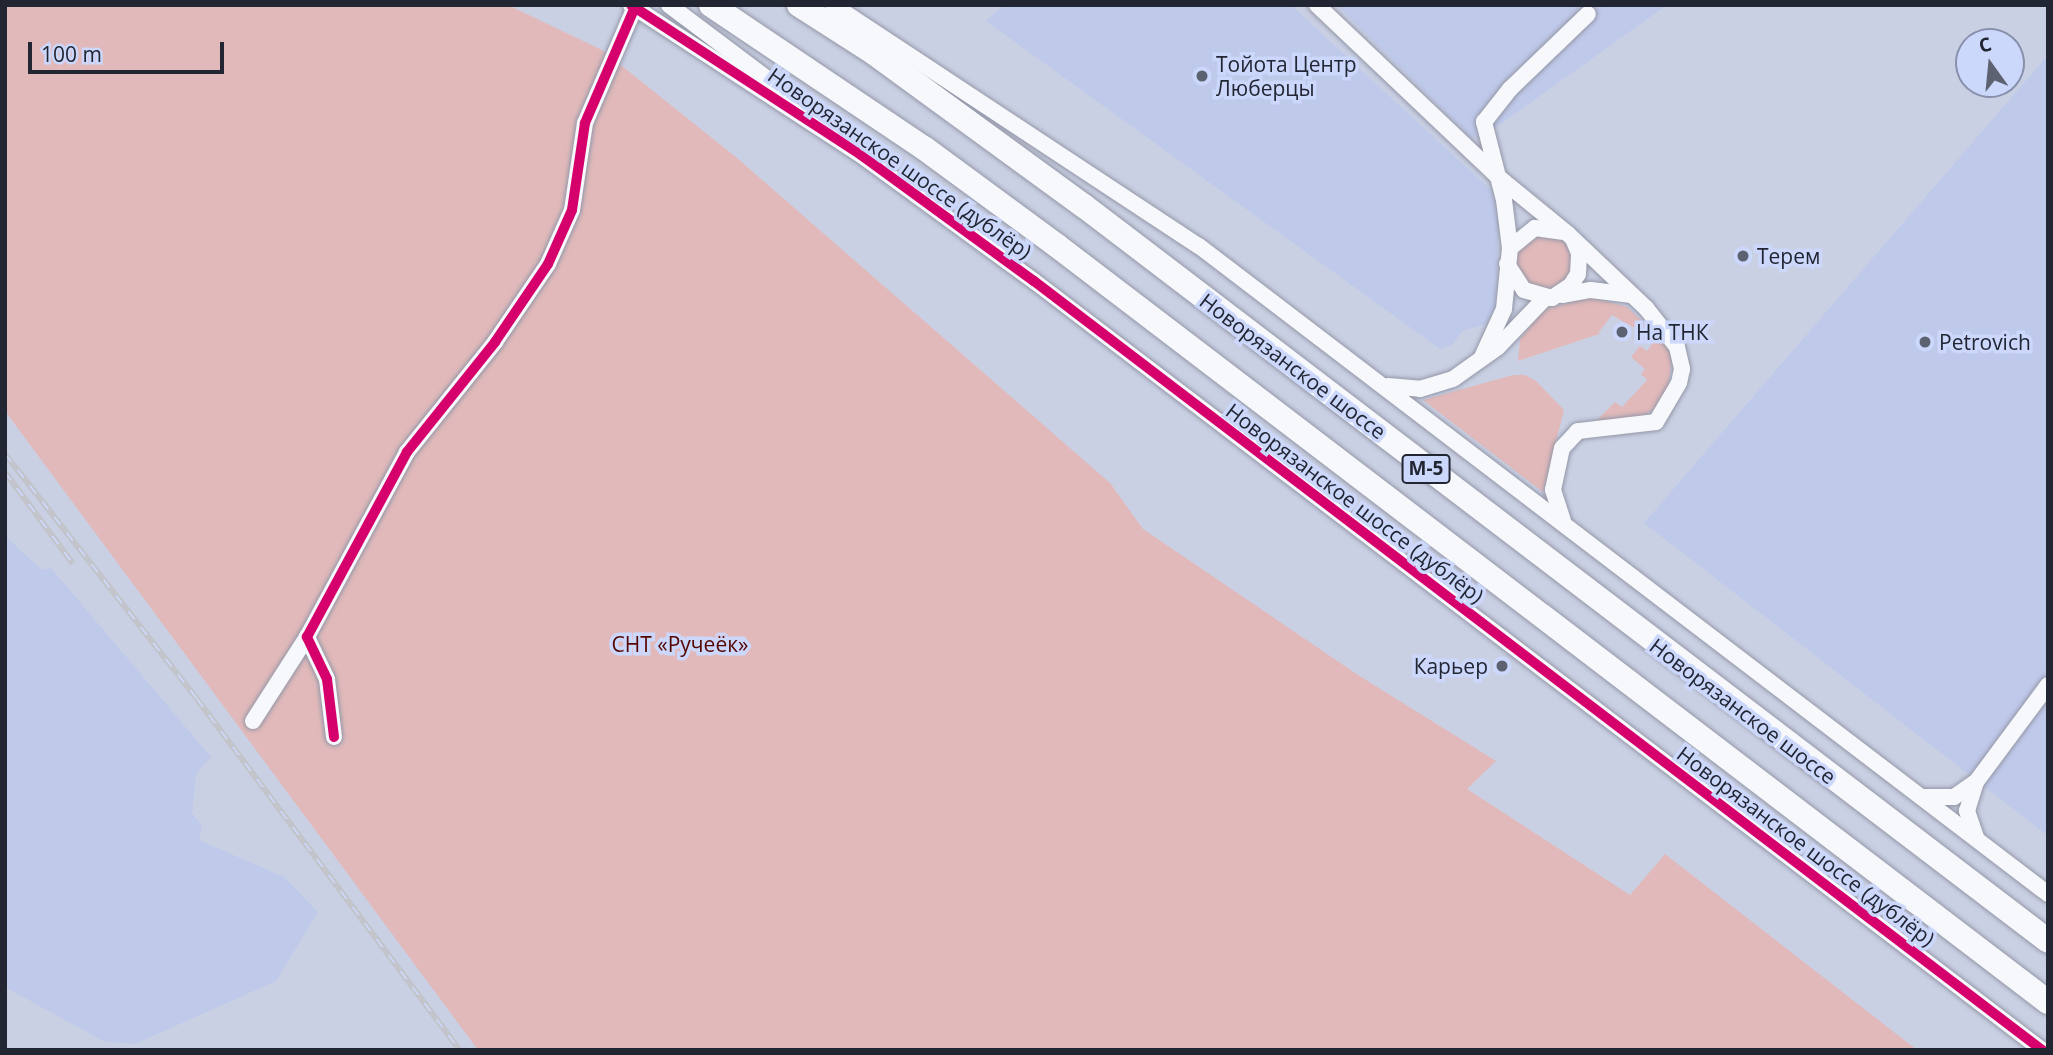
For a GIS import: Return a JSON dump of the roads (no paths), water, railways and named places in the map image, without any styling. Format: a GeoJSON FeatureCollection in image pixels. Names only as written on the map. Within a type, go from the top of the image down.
{"type":"FeatureCollection","features":[{"type":"Feature","properties":{"kind":"highway","name":"М-5"},"geometry":{"type":"LineString","coordinates":[[712,5],[924,148],[1056,245],[2048,1002]]}},
{"type":"Feature","properties":{"kind":"highway","name":"Новорязанское шоссе"},"geometry":{"type":"LineString","coordinates":[[799,5],[874,53],[1095,215],[2048,941]]}},
{"type":"Feature","properties":{"kind":"street"},"geometry":{"type":"LineString","coordinates":[[669,5],[762,73],[861,155]]}},
{"type":"Feature","properties":{"kind":"street"},"geometry":{"type":"LineString","coordinates":[[833,5],[1199,246],[2048,894]]}},
{"type":"Feature","properties":{"kind":"street"},"geometry":{"type":"LineString","coordinates":[[1317,5],[1497,176],[1570,236],[1632,295],[1676,347],[1682,369],[1672,401],[1656,422],[1578,431],[1562,448],[1553,478],[1555,502],[1569,527]]}},
{"type":"Feature","properties":{"kind":"street"},"geometry":{"type":"LineString","coordinates":[[253,721],[307,637],[407,452],[495,342],[548,264],[572,210],[585,123],[633,6]]}},
{"type":"Feature","properties":{"kind":"street","name":"Новорязанское шоссе (дублёр)"},"geometry":{"type":"LineString","coordinates":[[633,6],[861,155],[1034,281],[2042,1050]]}},
{"type":"Feature","properties":{"kind":"street"},"geometry":{"type":"LineString","coordinates":[[1588,14],[1510,89],[1484,122],[1497,176],[1508,256],[1517,284],[1552,297],[1591,290],[1632,295]]}},
{"type":"Feature","properties":{"kind":"street"},"geometry":{"type":"LineString","coordinates":[[1382,384],[1420,389],[1453,379],[1482,357],[1578,274],[1579,253],[1570,236],[1535,228],[1508,256],[1504,309],[1482,357]]}},
{"type":"Feature","properties":{"kind":"street"},"geometry":{"type":"LineString","coordinates":[[307,637],[327,679],[334,737]]}},
{"type":"Feature","properties":{"kind":"street"},"geometry":{"type":"LineString","coordinates":[[1978,839],[1967,811],[1976,782],[2044,689]]}},
{"type":"Feature","properties":{"kind":"street"},"geometry":{"type":"LineString","coordinates":[[1920,796],[1954,797],[1976,782]]}},
{"type":"Feature","properties":{"kind":"railway"},"geometry":{"type":"LineString","coordinates":[[5,454],[197,699],[460,1050]]}},
{"type":"Feature","properties":{"kind":"railway"},"geometry":{"type":"LineString","coordinates":[[5,472],[73,564]]}},
{"type":"Feature","properties":{"kind":"place","name":"Тойота Центр Люберцы"},"geometry":{"type":"Point","coordinates":[1202,76]}},
{"type":"Feature","properties":{"kind":"place","name":"Терем"},"geometry":{"type":"Point","coordinates":[1743,256]}},
{"type":"Feature","properties":{"kind":"place","name":"На ТНК"},"geometry":{"type":"Point","coordinates":[1622,332]}},
{"type":"Feature","properties":{"kind":"place","name":"Petrovich"},"geometry":{"type":"Point","coordinates":[1925,342]}},
{"type":"Feature","properties":{"kind":"place","name":"Карьер"},"geometry":{"type":"Point","coordinates":[1502,666]}},
{"type":"Feature","properties":{"kind":"park label","name":"СНТ «Ручеёк»"},"geometry":{"type":"Point","coordinates":[680,644]}}]}
